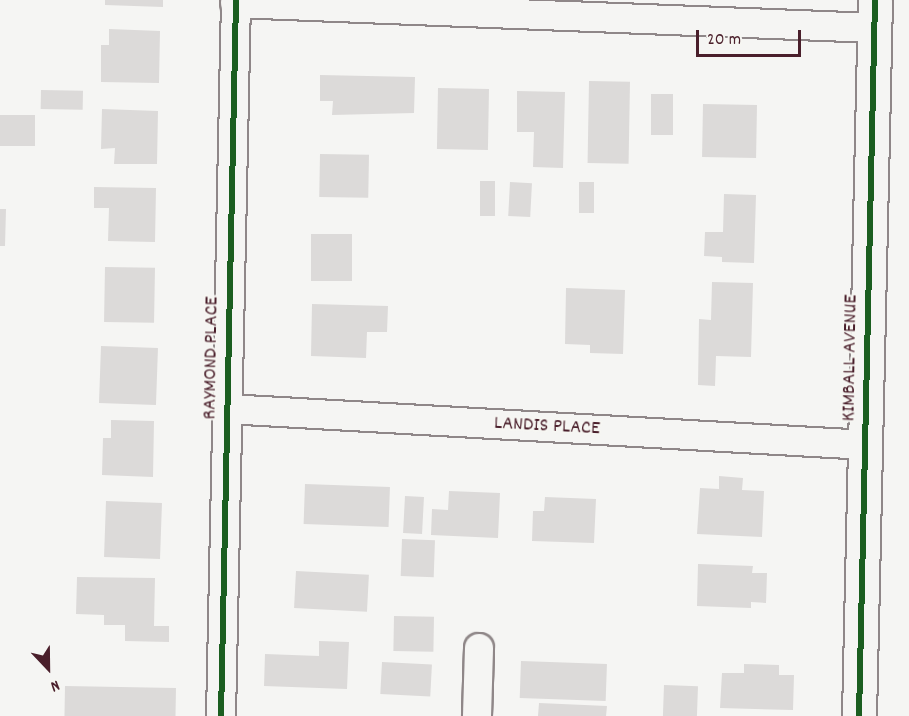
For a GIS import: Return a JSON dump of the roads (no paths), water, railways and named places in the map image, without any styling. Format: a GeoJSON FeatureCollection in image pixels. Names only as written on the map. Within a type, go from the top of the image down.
{"type":"FeatureCollection","features":[{"type":"Feature","properties":{"kind":"street"},"geometry":{"type":"LineString","coordinates":[[236,1],[875,14]]}},
{"type":"Feature","properties":{"kind":"street","name":"RAYMOND PLACE"},"geometry":{"type":"LineString","coordinates":[[221,716],[236,1]]}},
{"type":"Feature","properties":{"kind":"street","name":"KIMBALL AVENUE"},"geometry":{"type":"LineString","coordinates":[[859,716],[875,14]]}},
{"type":"Feature","properties":{"kind":"street","name":"LANDIS PLACE"},"geometry":{"type":"LineString","coordinates":[[227,409],[866,446]]}},
{"type":"Feature","properties":{"kind":"street"},"geometry":{"type":"LineString","coordinates":[[477,716],[479,648]]}}]}
